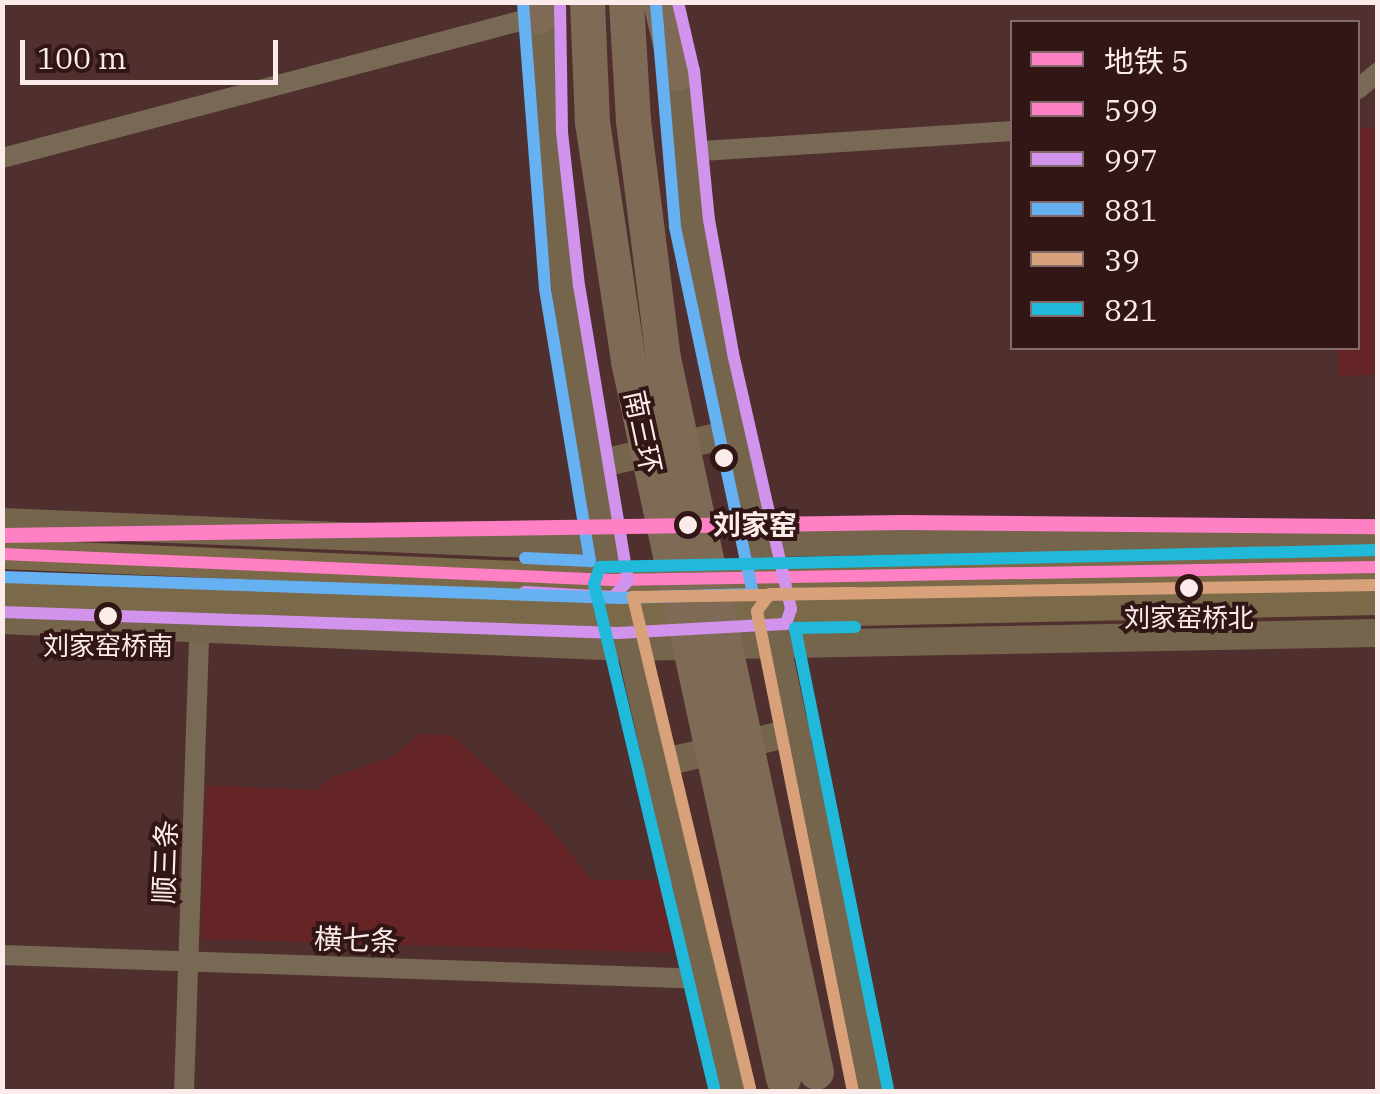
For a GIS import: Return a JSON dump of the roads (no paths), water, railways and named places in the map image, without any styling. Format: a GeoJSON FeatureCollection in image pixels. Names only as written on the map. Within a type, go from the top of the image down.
{"type":"FeatureCollection","features":[{"type":"Feature","properties":{"kind":"highway","name":"南三环"},"geometry":{"type":"LineString","coordinates":[[587,2],[592,122],[628,361],[801,1083]]}},
{"type":"Feature","properties":{"kind":"highway","name":"南三环"},"geometry":{"type":"LineString","coordinates":[[626,2],[633,121],[663,358],[801,1083]]}},
{"type":"Feature","properties":{"kind":"highway"},"geometry":{"type":"LineString","coordinates":[[660,2],[677,73]]}},
{"type":"Feature","properties":{"kind":"main road"},"geometry":{"type":"LineString","coordinates":[[2,554],[611,580],[1378,567]]}},
{"type":"Feature","properties":{"kind":"main road"},"geometry":{"type":"LineString","coordinates":[[2,594],[619,616],[1378,600]]}},
{"type":"Feature","properties":{"kind":"main road"},"geometry":{"type":"LineString","coordinates":[[2,607],[64,597]]}},
{"type":"Feature","properties":{"kind":"street"},"geometry":{"type":"LineString","coordinates":[[673,2],[692,222],[800,731],[871,1092]]}},
{"type":"Feature","properties":{"kind":"street"},"geometry":{"type":"LineString","coordinates":[[2,158],[540,7],[562,288],[589,466],[626,647],[733,1092]]}},
{"type":"Feature","properties":{"kind":"street"},"geometry":{"type":"LineString","coordinates":[[686,152],[1010,131]]}},
{"type":"Feature","properties":{"kind":"street"},"geometry":{"type":"LineString","coordinates":[[589,466],[735,433]]}},
{"type":"Feature","properties":{"kind":"street"},"geometry":{"type":"LineString","coordinates":[[2,522],[604,547]]}},
{"type":"Feature","properties":{"kind":"street"},"geometry":{"type":"LineString","coordinates":[[758,542],[1378,533]]}},
{"type":"Feature","properties":{"kind":"street"},"geometry":{"type":"LineString","coordinates":[[2,620],[199,634],[626,647],[1378,633]]}},
{"type":"Feature","properties":{"kind":"street","name":"顺三条"},"geometry":{"type":"LineString","coordinates":[[184,1092],[199,634]]}},
{"type":"Feature","properties":{"kind":"street"},"geometry":{"type":"LineString","coordinates":[[656,764],[800,731]]}},
{"type":"Feature","properties":{"kind":"street","name":"横七条"},"geometry":{"type":"LineString","coordinates":[[2,955],[708,980]]}},
{"type":"Feature","properties":{"kind":"metro line","name":"5"},"geometry":{"type":"LineString","coordinates":[[2,535],[902,522],[1378,526]]}},
{"type":"Feature","properties":{"kind":"place","name":"刘家窑"},"geometry":{"type":"Point","coordinates":[688,525]}},
{"type":"Feature","properties":{"kind":"place","name":"刘家窑桥北"},"geometry":{"type":"Point","coordinates":[1189,588]}},
{"type":"Feature","properties":{"kind":"place","name":"刘家窑桥南"},"geometry":{"type":"Point","coordinates":[108,616]}}]}
